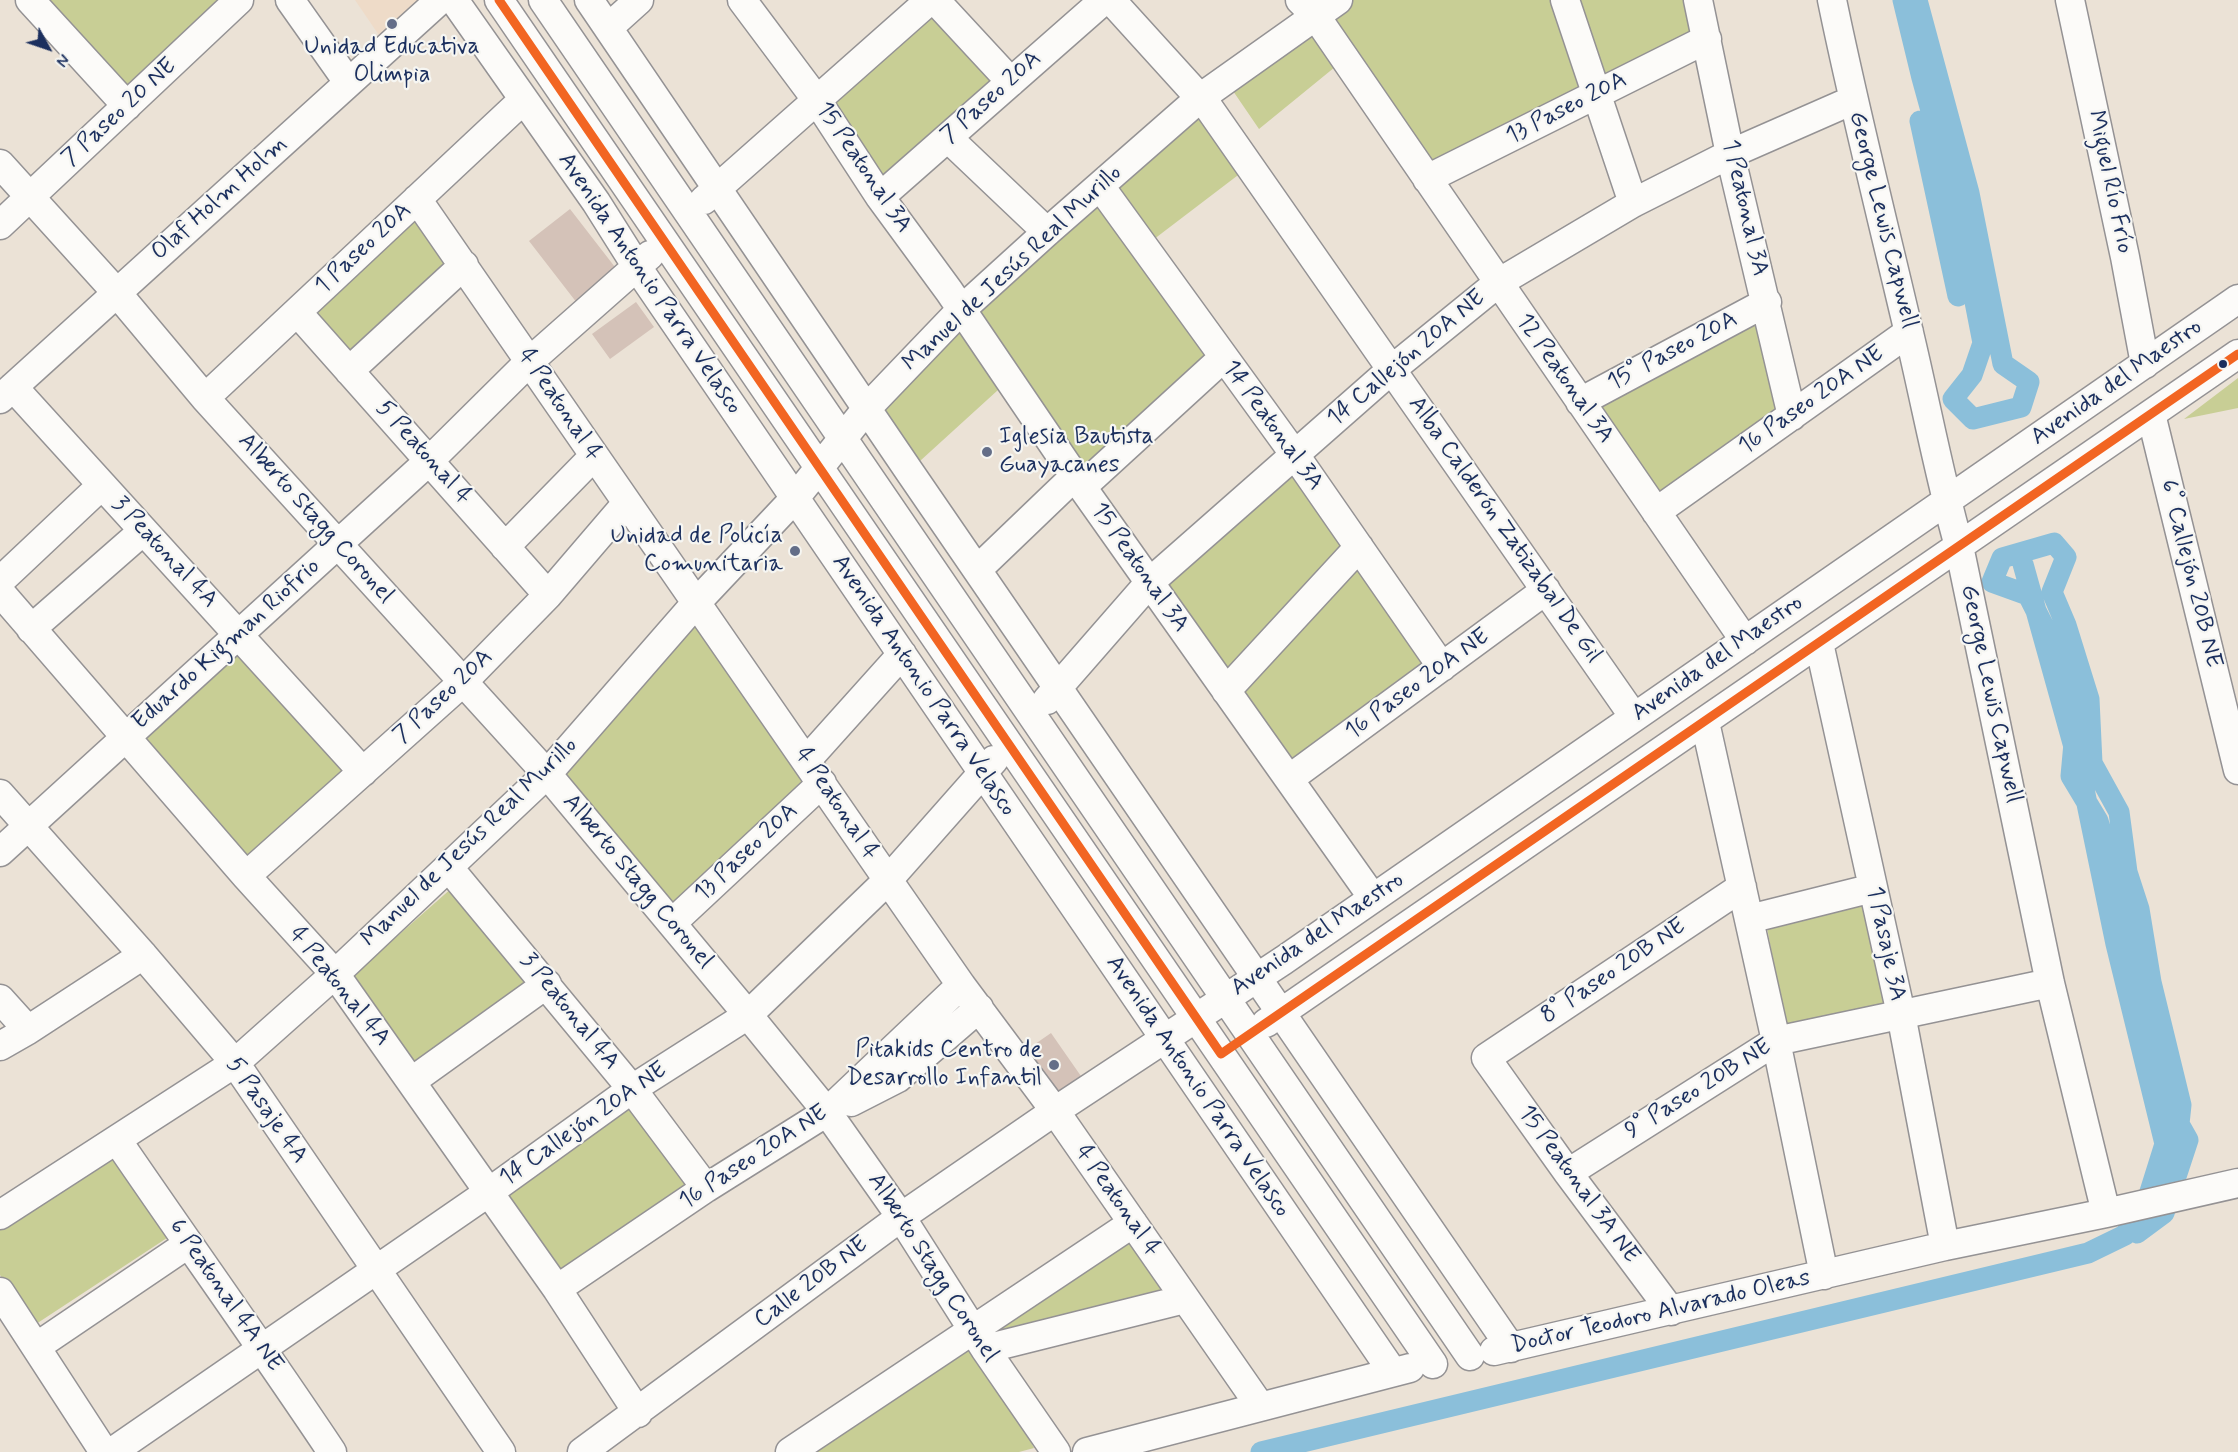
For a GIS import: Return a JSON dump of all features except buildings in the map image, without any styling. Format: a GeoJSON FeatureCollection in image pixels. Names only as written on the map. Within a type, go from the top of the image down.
{"type":"FeatureCollection","features":[{"type":"Feature","properties":{"kind":"street"},"geometry":{"type":"LineString","coordinates":[[30,0],[127,106]]}},
{"type":"Feature","properties":{"kind":"street","name":"7 Paseo 20 NE"},"geometry":{"type":"LineString","coordinates":[[0,225],[240,0]]}},
{"type":"Feature","properties":{"kind":"street"},"geometry":{"type":"LineString","coordinates":[[290,0],[348,82]]}},
{"type":"Feature","properties":{"kind":"street","name":"Olaf Holm Holm"},"geometry":{"type":"LineString","coordinates":[[7,393],[440,0]]}},
{"type":"Feature","properties":{"kind":"street","name":"Avenida Antonio Parra Velasco"},"geometry":{"type":"LineString","coordinates":[[454,0],[596,202],[637,267],[1392,1371]]}},
{"type":"Feature","properties":{"kind":"street","name":"Avenida Antonio Parra Velasco"},"geometry":{"type":"LineString","coordinates":[[500,0],[1433,1364]]}},
{"type":"Feature","properties":{"kind":"street"},"geometry":{"type":"LineString","coordinates":[[543,0],[1470,1356]]}},
{"type":"Feature","properties":{"kind":"street"},"geometry":{"type":"LineString","coordinates":[[589,0],[1511,1348]]}},
{"type":"Feature","properties":{"kind":"street"},"geometry":{"type":"LineString","coordinates":[[608,28],[639,0]]}},
{"type":"Feature","properties":{"kind":"street"},"geometry":{"type":"LineString","coordinates":[[689,214],[930,0]]}},
{"type":"Feature","properties":{"kind":"street"},"geometry":{"type":"LineString","coordinates":[[935,0],[1011,82]]}},
{"type":"Feature","properties":{"kind":"street","name":"7 Paseo 20A"},"geometry":{"type":"LineString","coordinates":[[880,197],[1104,0]]}},
{"type":"Feature","properties":{"kind":"street","name":"Alba Calderón Zatizabal De Gil"},"geometry":{"type":"LineString","coordinates":[[1111,0],[1209,108],[1634,717]]}},
{"type":"Feature","properties":{"kind":"street"},"geometry":{"type":"LineString","coordinates":[[1565,0],[1633,203]]}},
{"type":"Feature","properties":{"kind":"street","name":"George Lewis Capwell"},"geometry":{"type":"LineString","coordinates":[[1832,0],[1852,100],[1909,332],[1946,501],[1959,546],[2050,983],[2119,1211]]}},
{"type":"Feature","properties":{"kind":"street","name":"Miguel Río Frío"},"geometry":{"type":"LineString","coordinates":[[2070,0],[2125,257],[2145,364]]}},
{"type":"Feature","properties":{"kind":"street","name":"1 Peatonal 3A"},"geometry":{"type":"LineString","coordinates":[[1701,1],[1730,154],[1767,302],[1792,416]]}},
{"type":"Feature","properties":{"kind":"street","name":"15 Peatonal 3A"},"geometry":{"type":"LineString","coordinates":[[750,3],[880,197],[1078,482],[1373,898]]}},
{"type":"Feature","properties":{"kind":"street","name":"Manuel de Jesús Real Murillo"},"geometry":{"type":"LineString","coordinates":[[0,1215],[235,1063],[335,974],[547,774],[696,603],[795,498],[868,407],[960,311],[1200,98],[1318,5]]}},
{"type":"Feature","properties":{"kind":"street","name":"12 Peatonal 3A"},"geometry":{"type":"LineString","coordinates":[[1318,5],[1428,179],[1744,641]]}},
{"type":"Feature","properties":{"kind":"street","name":"13 Paseo 20A"},"geometry":{"type":"LineString","coordinates":[[1428,179],[1707,39]]}},
{"type":"Feature","properties":{"kind":"street","name":"1 Paseo 20A"},"geometry":{"type":"LineString","coordinates":[[205,398],[523,100]]}},
{"type":"Feature","properties":{"kind":"street","name":"14 Callejón 20A NE"},"geometry":{"type":"LineString","coordinates":[[1033,716],[1150,582],[1392,370],[1498,283],[1633,203],[1730,154],[1852,100]]}},
{"type":"Feature","properties":{"kind":"street"},"geometry":{"type":"LineString","coordinates":[[948,138],[1047,232]]}},
{"type":"Feature","properties":{"kind":"street","name":"Alberto Stagg Coronel"},"geometry":{"type":"LineString","coordinates":[[0,164],[117,293],[205,398],[547,774],[748,1015],[832,1108],[979,1339],[1056,1452]]}},
{"type":"Feature","properties":{"kind":"street","name":"14 Peatonal 3A"},"geometry":{"type":"LineString","coordinates":[[1100,186],[1295,455],[1442,667]]}},
{"type":"Feature","properties":{"kind":"street","name":"4 Peatonal 4"},"geometry":{"type":"LineString","coordinates":[[417,199],[888,880],[1055,1111],[1260,1406]]}},
{"type":"Feature","properties":{"kind":"street","name":"Eduardo Kigman Riofrio"},"geometry":{"type":"LineString","coordinates":[[0,852],[429,461],[530,361],[665,242]]}},
{"type":"Feature","properties":{"kind":"street"},"geometry":{"type":"LineString","coordinates":[[349,371],[464,265]]}},
{"type":"Feature","properties":{"kind":"street","name":"Avenida del Maestro"},"geometry":{"type":"LineString","coordinates":[[1196,1018],[2238,299]]}},
{"type":"Feature","properties":{"kind":"street","name":"15° Paseo 20A"},"geometry":{"type":"LineString","coordinates":[[1580,402],[1767,302]]}},
{"type":"Feature","properties":{"kind":"street","name":"5 Peatonal 4"},"geometry":{"type":"LineString","coordinates":[[297,312],[548,595]]}},
{"type":"Feature","properties":{"kind":"street","name":"16 Paseo 20A NE"},"geometry":{"type":"LineString","coordinates":[[1656,512],[1909,332]]}},
{"type":"Feature","properties":{"kind":"street","name":"Avenida del Maestro"},"geometry":{"type":"LineString","coordinates":[[1221,1054],[2238,354]]}},
{"type":"Feature","properties":{"kind":"street"},"geometry":{"type":"LineString","coordinates":[[978,569],[1223,358]]}},
{"type":"Feature","properties":{"kind":"street","name":"3 Peatonal 4A"},"geometry":{"type":"LineString","coordinates":[[7,393],[102,485],[363,772]]}},
{"type":"Feature","properties":{"kind":"street","name":"6° Callejón 20B NE"},"geometry":{"type":"LineString","coordinates":[[2151,414],[2238,770]]}},
{"type":"Feature","properties":{"kind":"street"},"geometry":{"type":"LineString","coordinates":[[2051,429],[2071,469]]}},
{"type":"Feature","properties":{"kind":"street"},"geometry":{"type":"LineString","coordinates":[[505,547],[594,456]]}},
{"type":"Feature","properties":{"kind":"street"},"geometry":{"type":"LineString","coordinates":[[0,581],[102,485]]}},
{"type":"Feature","properties":{"kind":"street","name":"7 Paseo 20A"},"geometry":{"type":"LineString","coordinates":[[246,876],[463,682],[548,595],[626,504]]}},
{"type":"Feature","properties":{"kind":"street"},"geometry":{"type":"LineString","coordinates":[[31,629],[143,531]]}},
{"type":"Feature","properties":{"kind":"street"},"geometry":{"type":"LineString","coordinates":[[1227,691],[1359,547]]}},
{"type":"Feature","properties":{"kind":"street","name":"16 Paseo 20A NE"},"geometry":{"type":"LineString","coordinates":[[1289,779],[1546,590]]}},
{"type":"Feature","properties":{"kind":"street","name":"4 Peatonal 4A"},"geometry":{"type":"LineString","coordinates":[[0,592],[246,876],[335,974],[557,1289],[638,1413]]}},
{"type":"Feature","properties":{"kind":"street","name":"1 Pasaje 3A"},"geometry":{"type":"LineString","coordinates":[[1819,643],[1901,1014],[1945,1246]]}},
{"type":"Feature","properties":{"kind":"street","name":"13 Paseo 20A"},"geometry":{"type":"LineString","coordinates":[[672,923],[814,772],[902,654]]}},
{"type":"Feature","properties":{"kind":"street"},"geometry":{"type":"LineString","coordinates":[[1706,722],[1776,1041],[1824,1275]]}},
{"type":"Feature","properties":{"kind":"street","name":"14 Callejón 20A NE"},"geometry":{"type":"LineString","coordinates":[[112,1452],[376,1271],[632,1089],[748,1015],[888,880],[1008,743]]}},
{"type":"Feature","properties":{"kind":"street","name":"5 Pasaje 4A"},"geometry":{"type":"LineString","coordinates":[[0,794],[235,1063],[501,1452]]}},
{"type":"Feature","properties":{"kind":"street","name":"3 Peatonal 4A"},"geometry":{"type":"LineString","coordinates":[[448,868],[547,984],[632,1089],[706,1188]]}},
{"type":"Feature","properties":{"kind":"street","name":"8° Paseo 20B NE"},"geometry":{"type":"LineString","coordinates":[[1486,1058],[1742,887]]}},
{"type":"Feature","properties":{"kind":"street"},"geometry":{"type":"LineString","coordinates":[[1749,919],[1873,888]]}},
{"type":"Feature","properties":{"kind":"street"},"geometry":{"type":"LineString","coordinates":[[0,1046],[143,955]]}},
{"type":"Feature","properties":{"kind":"street","name":"9° Paseo 20B NE"},"geometry":{"type":"LineString","coordinates":[[1568,1173],[1776,1041],[2050,983]]}},
{"type":"Feature","properties":{"kind":"street"},"geometry":{"type":"LineString","coordinates":[[412,1081],[547,984]]}},
{"type":"Feature","properties":{"kind":"street","name":"16 Paseo 20A NE"},"geometry":{"type":"LineString","coordinates":[[557,1289],[706,1188],[832,1108],[962,985]]}},
{"type":"Feature","properties":{"kind":"street"},"geometry":{"type":"LineString","coordinates":[[0,999],[28,1030]]}},
{"type":"Feature","properties":{"kind":"street"},"geometry":{"type":"LineString","coordinates":[[832,1108],[852,1102],[898,1078],[979,1008]]}},
{"type":"Feature","properties":{"kind":"street","name":"Calle 20B NE"},"geometry":{"type":"LineString","coordinates":[[582,1452],[638,1413],[901,1217],[1196,1018]]}},
{"type":"Feature","properties":{"kind":"street"},"geometry":{"type":"LineString","coordinates":[[1164,1038],[1221,1054]]}},
{"type":"Feature","properties":{"kind":"street","name":"15 Peatonal 3A NE"},"geometry":{"type":"LineString","coordinates":[[1486,1058],[1671,1311]]}},
{"type":"Feature","properties":{"kind":"street","name":"6 Peatonal 4A NE"},"geometry":{"type":"LineString","coordinates":[[117,1140],[188,1244],[263,1347],[332,1452]]}},
{"type":"Feature","properties":{"kind":"street","name":"Doctor Teodoro Alvarado Oleas"},"geometry":{"type":"LineString","coordinates":[[1087,1452],[1392,1371],[1511,1348],[1945,1246],[2119,1211],[2238,1183]]}},
{"type":"Feature","properties":{"kind":"street"},"geometry":{"type":"LineString","coordinates":[[790,1452],[979,1339],[1132,1223]]}},
{"type":"Feature","properties":{"kind":"street"},"geometry":{"type":"LineString","coordinates":[[36,1347],[188,1244]]}},
{"type":"Feature","properties":{"kind":"street"},"geometry":{"type":"LineString","coordinates":[[0,1292],[104,1452]]}},
{"type":"Feature","properties":{"kind":"street"},"geometry":{"type":"LineString","coordinates":[[979,1339],[1185,1299]]}},
{"type":"Feature","properties":{"kind":"shaded area","name":"Unidad Educativa Olimpia"},"geometry":{"type":"Polygon","coordinates":[[[355,0],[440,0],[387,47],[355,0]]]}},
{"type":"Feature","properties":{"kind":"green space"},"geometry":{"type":"Polygon","coordinates":[[[41,0],[225,0],[127,94],[41,0]]]}},
{"type":"Feature","properties":{"kind":"green space"},"geometry":{"type":"Polygon","coordinates":[[[930,0],[1011,82],[880,197],[816,99],[930,0]]]}},
{"type":"Feature","properties":{"kind":"green space"},"geometry":{"type":"Polygon","coordinates":[[[1345,0],[1698,0],[1707,39],[1427,179],[1315,15],[1345,0]]]}},
{"type":"Feature","properties":{"kind":"green space"},"geometry":{"type":"Polygon","coordinates":[[[1303,25],[1335,67],[1259,129],[1231,88],[1303,25]]]}},
{"type":"Feature","properties":{"kind":"green space"},"geometry":{"type":"Polygon","coordinates":[[[1209,108],[1250,166],[1145,246],[1223,358],[1083,486],[1009,380],[909,471],[868,407],[1209,108]]]}},
{"type":"Feature","properties":{"kind":"green space"},"geometry":{"type":"Polygon","coordinates":[[[417,199],[464,265],[349,371],[297,312],[417,199]]]}},
{"type":"Feature","properties":{"kind":"green space"},"geometry":{"type":"Polygon","coordinates":[[[1767,302],[1792,416],[1656,512],[1580,402],[1767,302]]]}},
{"type":"Feature","properties":{"kind":"green space"},"geometry":{"type":"Polygon","coordinates":[[[2238,378],[2238,408],[2184,419],[2238,378]]]}},
{"type":"Feature","properties":{"kind":"green space"},"geometry":{"type":"Polygon","coordinates":[[[1292,457],[1441,668],[1289,779],[1151,582],[1292,457]]]}},
{"type":"Feature","properties":{"kind":"green space"},"geometry":{"type":"Polygon","coordinates":[[[696,603],[822,783],[672,923],[547,774],[696,603]]]}},
{"type":"Feature","properties":{"kind":"green space"},"geometry":{"type":"Polygon","coordinates":[[[239,634],[363,772],[246,876],[125,737],[239,634]]]}},
{"type":"Feature","properties":{"kind":"green space"},"geometry":{"type":"Polygon","coordinates":[[[453,887],[539,988],[422,1079],[351,977],[453,887]]]}},
{"type":"Feature","properties":{"kind":"green space"},"geometry":{"type":"Polygon","coordinates":[[[1868,905],[1890,1007],[1785,1025],[1766,922],[1868,905]]]}},
{"type":"Feature","properties":{"kind":"green space"},"geometry":{"type":"Polygon","coordinates":[[[632,1089],[706,1188],[557,1289],[489,1192],[632,1089]]]}},
{"type":"Feature","properties":{"kind":"green space"},"geometry":{"type":"Polygon","coordinates":[[[117,1150],[173,1234],[33,1326],[0,1275],[0,1225],[117,1150]]]}},
{"type":"Feature","properties":{"kind":"green space"},"geometry":{"type":"Polygon","coordinates":[[[1132,1224],[1184,1299],[978,1338],[1034,1448],[1019,1452],[791,1452],[1132,1224]]]}},
{"type":"Feature","properties":{"kind":"waterway"},"geometry":{"type":"LineString","coordinates":[[1903,0],[1954,194],[1983,343],[1972,375],[1953,399],[1973,419],[2021,407],[2029,382],[2003,364],[1969,193],[1917,0]]}},
{"type":"Feature","properties":{"kind":"waterway"},"geometry":{"type":"LineString","coordinates":[[1920,121],[1958,296]]}},
{"type":"Feature","properties":{"kind":"waterway"},"geometry":{"type":"LineString","coordinates":[[2054,543],[2066,557],[2052,592],[2066,625],[2089,699],[2092,763],[2119,812],[2127,872],[2139,909],[2151,982],[2181,1105],[2179,1124],[2188,1140],[2164,1213],[2137,1233],[2155,1207],[2172,1142],[2165,1102],[2139,1010],[2124,942],[2117,883],[2098,821],[2071,776],[2076,721],[2059,656],[2028,595],[1992,582],[2002,558],[2054,543]]}},
{"type":"Feature","properties":{"kind":"waterway"},"geometry":{"type":"LineString","coordinates":[[1261,1452],[2088,1253],[2125,1235],[2149,1195],[2165,1144],[2116,944],[2079,765],[2023,564]]}},
{"type":"Feature","properties":{"kind":"transit line"},"geometry":{"type":"LineString","coordinates":[[499,0],[1221,1054],[2238,354]]}},
{"type":"Feature","properties":{"kind":"place","name":"Unidad Educativa Olimpia"},"geometry":{"type":"Point","coordinates":[392,24]}},
{"type":"Feature","properties":{"kind":"place","name":"Iglesia Bautista Guayacanes"},"geometry":{"type":"Point","coordinates":[987,452]}},
{"type":"Feature","properties":{"kind":"place","name":"Unidad de Policía Comunitaria"},"geometry":{"type":"Point","coordinates":[795,551]}},
{"type":"Feature","properties":{"kind":"place","name":"Pitakids Centro de Desarrollo Infantil"},"geometry":{"type":"Point","coordinates":[1054,1065]}}]}
